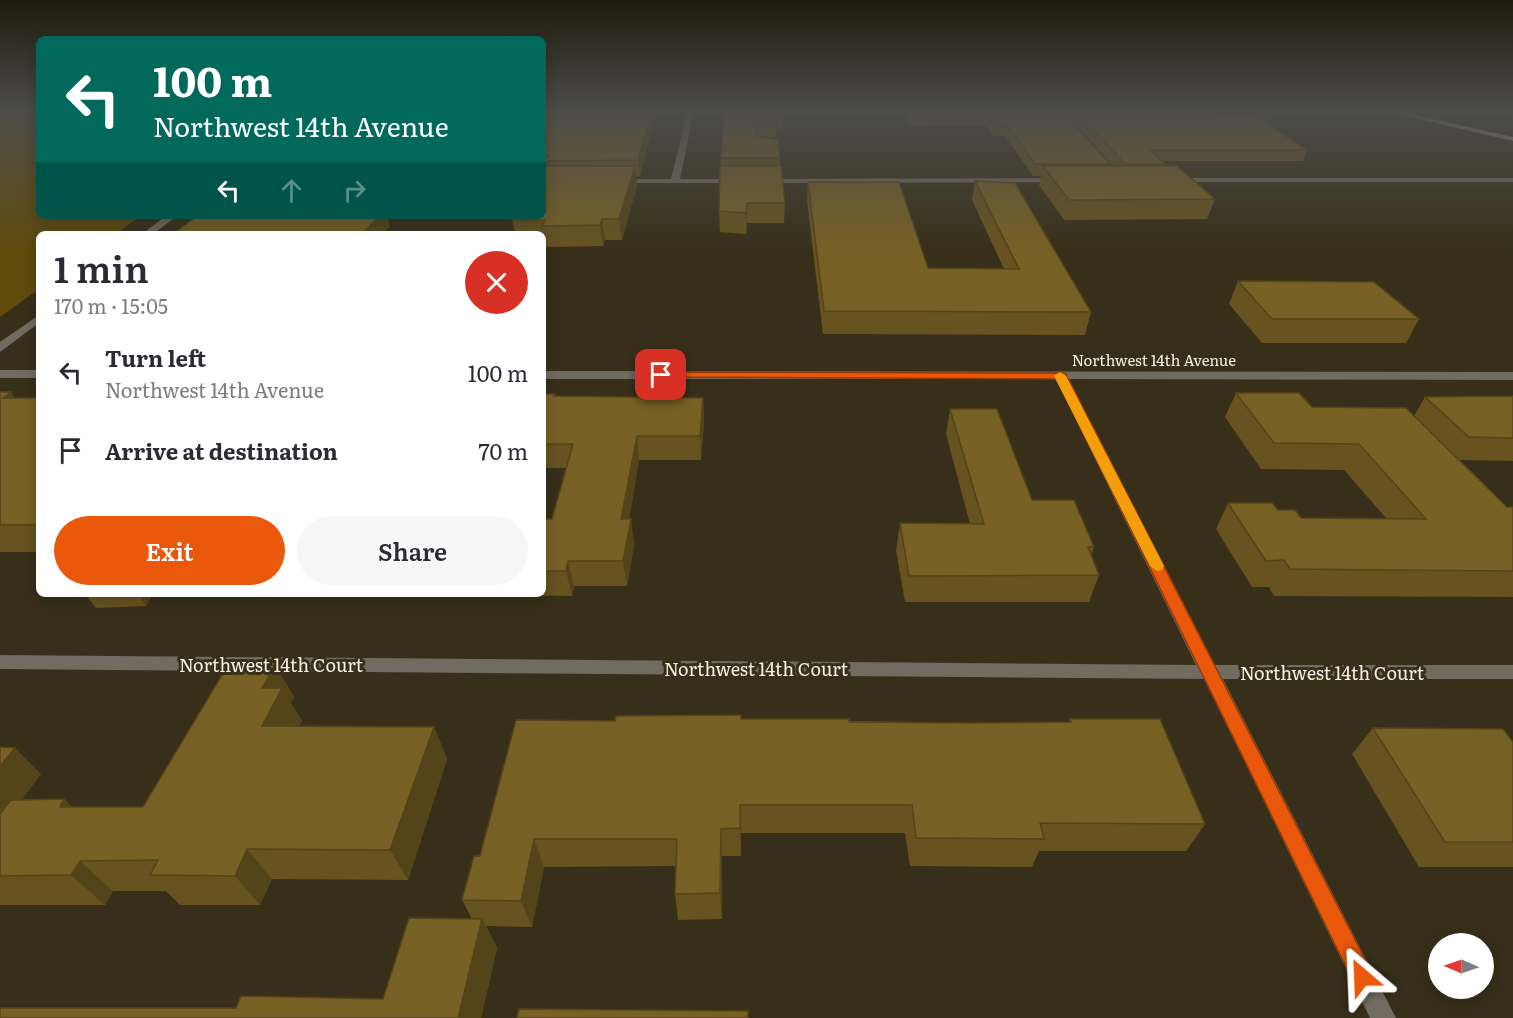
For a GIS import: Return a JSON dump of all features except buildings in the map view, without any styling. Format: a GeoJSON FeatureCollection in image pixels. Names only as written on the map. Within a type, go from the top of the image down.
{"type":"FeatureCollection","features":[{"type":"Feature","properties":{"kind":"street"},"geometry":{"type":"LineString","coordinates":[[675,181],[680,158]]}},
{"type":"Feature","properties":{"kind":"street"},"geometry":{"type":"LineString","coordinates":[[759,181],[1070,180]]}},
{"type":"Feature","properties":{"kind":"street"},"geometry":{"type":"LineString","coordinates":[[1166,180],[1513,180]]}},
{"type":"Feature","properties":{"kind":"street"},"geometry":{"type":"LineString","coordinates":[[609,181],[747,181]]}},
{"type":"Feature","properties":{"kind":"street"},"geometry":{"type":"LineString","coordinates":[[151,231],[168,219]]}},
{"type":"Feature","properties":{"kind":"street"},"geometry":{"type":"LineString","coordinates":[[0,348],[36,320]]}},
{"type":"Feature","properties":{"kind":"street"},"geometry":{"type":"LineString","coordinates":[[0,374],[36,374]]}},
{"type":"Feature","properties":{"kind":"street","name":"Northwest 14th Avenue"},"geometry":{"type":"LineString","coordinates":[[546,375],[1513,376]]}},
{"type":"Feature","properties":{"kind":"street"},"geometry":{"type":"LineString","coordinates":[[1061,376],[1383,1018]]}},
{"type":"Feature","properties":{"kind":"street","name":"Northwest 14th Court"},"geometry":{"type":"LineString","coordinates":[[0,662],[1210,672],[1513,672]]}},
{"type":"Feature","properties":{"kind":"shaded area"},"geometry":{"type":"Polygon","coordinates":[[[0,158],[36,158],[36,219],[136,219],[120,231],[36,231],[36,291],[0,317],[0,158]]]}},
{"type":"Feature","properties":{"kind":"slow traffic"},"geometry":{"type":"LineString","coordinates":[[1060,376],[1157,566]]}},
{"type":"Feature","properties":{"kind":"route"},"geometry":{"type":"LineString","coordinates":[[661,375],[1061,376],[1362,977]]}}]}
